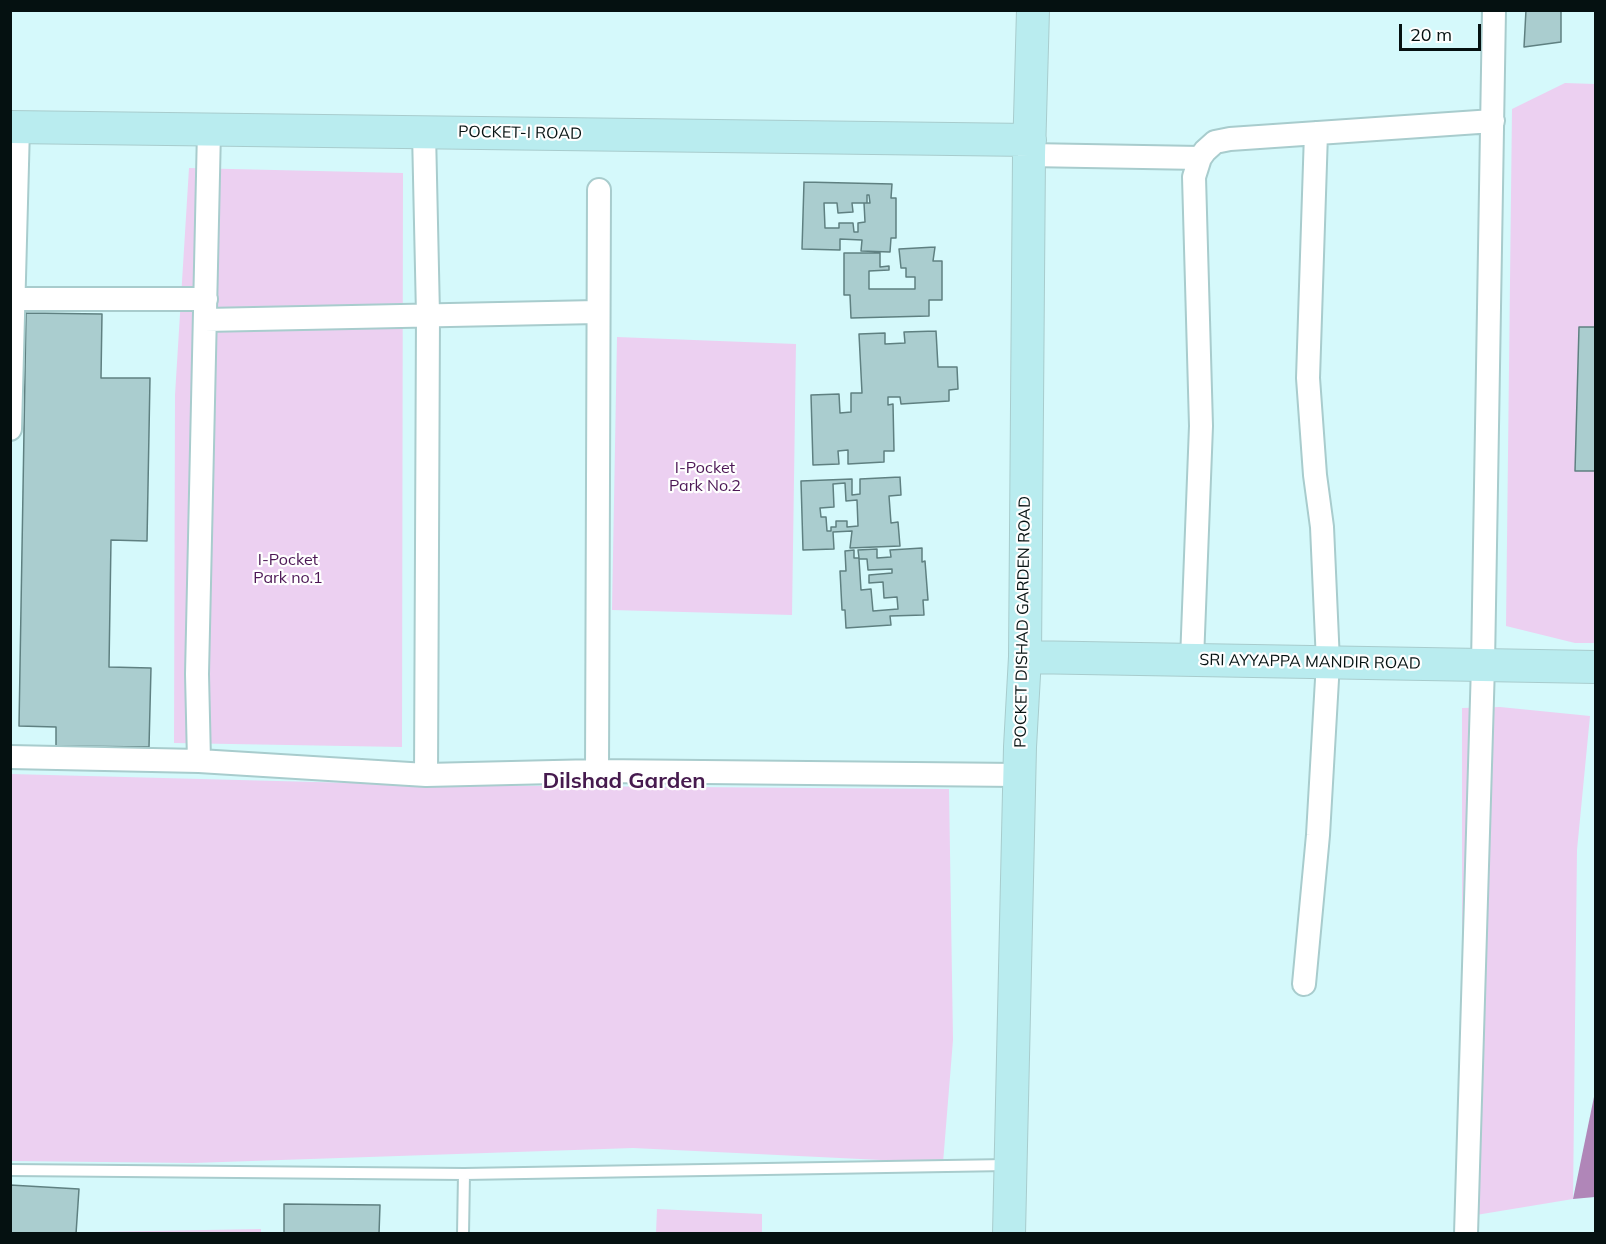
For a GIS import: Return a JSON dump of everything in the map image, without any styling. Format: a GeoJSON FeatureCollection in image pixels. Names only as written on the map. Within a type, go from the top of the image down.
{"type":"FeatureCollection","features":[{"type":"Feature","properties":{"kind":"street","name":"POCKET DISHAD GARDEN ROAD"},"geometry":{"type":"LineString","coordinates":[[1009,1233],[1019,775],[1025,657],[1033,10]]}},
{"type":"Feature","properties":{"kind":"street"},"geometry":{"type":"LineString","coordinates":[[1466,1233],[1483,665],[1494,10]]}},
{"type":"Feature","properties":{"kind":"street"},"geometry":{"type":"LineString","coordinates":[[1192,660],[1202,426],[1194,177],[1200,158],[1204,151],[1215,142],[1230,139],[1493,121]]}},
{"type":"Feature","properties":{"kind":"street","name":"POCKET-I ROAD"},"geometry":{"type":"LineString","coordinates":[[14,127],[424,132],[1030,147]]}},
{"type":"Feature","properties":{"kind":"street"},"geometry":{"type":"LineString","coordinates":[[10,429],[14,299],[14,127]]}},
{"type":"Feature","properties":{"kind":"street"},"geometry":{"type":"LineString","coordinates":[[199,761],[197,674],[209,130]]}},
{"type":"Feature","properties":{"kind":"street"},"geometry":{"type":"LineString","coordinates":[[424,132],[428,315],[426,775]]}},
{"type":"Feature","properties":{"kind":"street"},"geometry":{"type":"LineString","coordinates":[[1304,984],[1318,835],[1328,662],[1322,527],[1315,475],[1308,378],[1316,133]]}},
{"type":"Feature","properties":{"kind":"street"},"geometry":{"type":"LineString","coordinates":[[1030,147],[1200,158]]}},
{"type":"Feature","properties":{"kind":"street"},"geometry":{"type":"LineString","coordinates":[[597,771],[599,190]]}},
{"type":"Feature","properties":{"kind":"street"},"geometry":{"type":"LineString","coordinates":[[14,299],[205,309],[428,315],[597,312]]}},
{"type":"Feature","properties":{"kind":"street","name":"SRI AYYAPPA MANDIR ROAD"},"geometry":{"type":"LineString","coordinates":[[1025,657],[1596,667]]}},
{"type":"Feature","properties":{"kind":"street"},"geometry":{"type":"LineString","coordinates":[[10,757],[199,761],[426,775],[597,771],[1019,775]]}},
{"type":"Feature","properties":{"kind":"lane"},"geometry":{"type":"LineString","coordinates":[[10,1170],[464,1174],[1011,1165]]}},
{"type":"Feature","properties":{"kind":"lane"},"geometry":{"type":"LineString","coordinates":[[463,1233],[464,1174]]}},
{"type":"Feature","properties":{"kind":"green space"},"geometry":{"type":"Polygon","coordinates":[[[1565,83],[1595,84],[1595,643],[1575,643],[1506,626],[1512,109],[1565,83]]]}},
{"type":"Feature","properties":{"kind":"green space","name":"I-Pocket Park no.1"},"geometry":{"type":"Polygon","coordinates":[[[189,168],[403,173],[402,747],[174,743],[175,395],[189,168]]]}},
{"type":"Feature","properties":{"kind":"green space","name":"I-Pocket Park No.2"},"geometry":{"type":"Polygon","coordinates":[[[617,337],[796,344],[792,615],[612,610],[617,337]]]}},
{"type":"Feature","properties":{"kind":"green space"},"geometry":{"type":"Polygon","coordinates":[[[1500,707],[1590,716],[1577,850],[1573,1199],[1464,1217],[1462,708],[1500,707]]]}},
{"type":"Feature","properties":{"kind":"green space"},"geometry":{"type":"Polygon","coordinates":[[[11,774],[429,785],[949,789],[953,1040],[943,1163],[633,1148],[193,1163],[11,1161],[11,774]]]}},
{"type":"Feature","properties":{"kind":"green space"},"geometry":{"type":"Polygon","coordinates":[[[657,1209],[762,1214],[762,1233],[656,1233],[657,1209]]]}},
{"type":"Feature","properties":{"kind":"green space"},"geometry":{"type":"Polygon","coordinates":[[[261,1229],[261,1234],[93,1233],[93,1232],[261,1229]]]}},
{"type":"Feature","properties":{"kind":"shaded area"},"geometry":{"type":"Polygon","coordinates":[[[1595,1092],[1595,1197],[1573,1199],[1595,1092]]]}},
{"type":"Feature","properties":{"kind":"building"},"geometry":{"type":"Polygon","coordinates":[[[1526,10],[1561,10],[1561,42],[1524,47],[1526,10]]]}},
{"type":"Feature","properties":{"kind":"building"},"geometry":{"type":"Polygon","coordinates":[[[804,182],[892,184],[891,198],[896,198],[896,238],[891,238],[890,252],[861,251],[862,240],[840,239],[840,250],[802,249],[804,182]],[[824,203],[825,228],[839,228],[839,223],[853,223],[854,232],[858,232],[858,223],[865,222],[864,203],[852,203],[853,212],[838,213],[837,203],[824,203]]]}},
{"type":"Feature","properties":{"kind":"building"},"geometry":{"type":"Polygon","coordinates":[[[935,247],[933,261],[942,261],[942,300],[929,300],[929,316],[851,318],[850,295],[844,295],[844,253],[880,253],[880,267],[889,266],[889,270],[869,271],[869,289],[915,289],[915,277],[906,277],[906,268],[901,268],[899,249],[935,247]]]}},
{"type":"Feature","properties":{"kind":"building"},"geometry":{"type":"Polygon","coordinates":[[[26,313],[102,314],[101,378],[150,378],[147,541],[111,540],[109,667],[151,668],[149,747],[56,746],[56,727],[19,726],[26,313]]]}},
{"type":"Feature","properties":{"kind":"building"},"geometry":{"type":"Polygon","coordinates":[[[1579,327],[1596,327],[1596,471],[1575,471],[1579,327]]]}},
{"type":"Feature","properties":{"kind":"building"},"geometry":{"type":"Polygon","coordinates":[[[936,331],[938,367],[957,367],[958,389],[949,390],[949,401],[901,404],[900,397],[888,397],[888,405],[893,404],[894,451],[884,451],[884,462],[848,464],[848,450],[838,451],[839,464],[813,465],[811,395],[839,394],[840,413],[851,412],[851,393],[862,393],[859,334],[885,333],[885,344],[905,343],[904,332],[936,331]]]}},
{"type":"Feature","properties":{"kind":"building"},"geometry":{"type":"Polygon","coordinates":[[[900,477],[901,495],[889,496],[891,523],[898,522],[900,546],[850,548],[852,531],[833,532],[834,549],[803,550],[801,481],[852,479],[852,495],[860,494],[860,479],[900,477]],[[845,483],[833,484],[834,507],[820,508],[821,517],[826,517],[827,531],[831,531],[831,527],[836,527],[836,521],[847,521],[847,527],[858,526],[857,500],[846,501],[845,483]]]}},
{"type":"Feature","properties":{"kind":"building"},"geometry":{"type":"Polygon","coordinates":[[[922,548],[928,600],[923,600],[924,615],[890,616],[891,625],[846,628],[845,610],[842,610],[840,571],[846,571],[845,551],[854,550],[854,558],[859,558],[858,550],[877,549],[877,558],[891,557],[890,550],[922,548]],[[859,559],[861,590],[871,589],[873,611],[898,609],[897,597],[884,598],[883,582],[869,583],[869,575],[892,573],[892,569],[868,570],[867,559],[859,559]]]}},
{"type":"Feature","properties":{"kind":"building"},"geometry":{"type":"Polygon","coordinates":[[[10,1185],[79,1189],[76,1234],[10,1234],[10,1185]]]}},
{"type":"Feature","properties":{"kind":"building"},"geometry":{"type":"Polygon","coordinates":[[[284,1204],[380,1205],[379,1234],[284,1234],[284,1204]]]}},
{"type":"Feature","properties":{"kind":"district","name":"Dilshad Garden"},"geometry":{"type":"Point","coordinates":[624,781]}}]}
